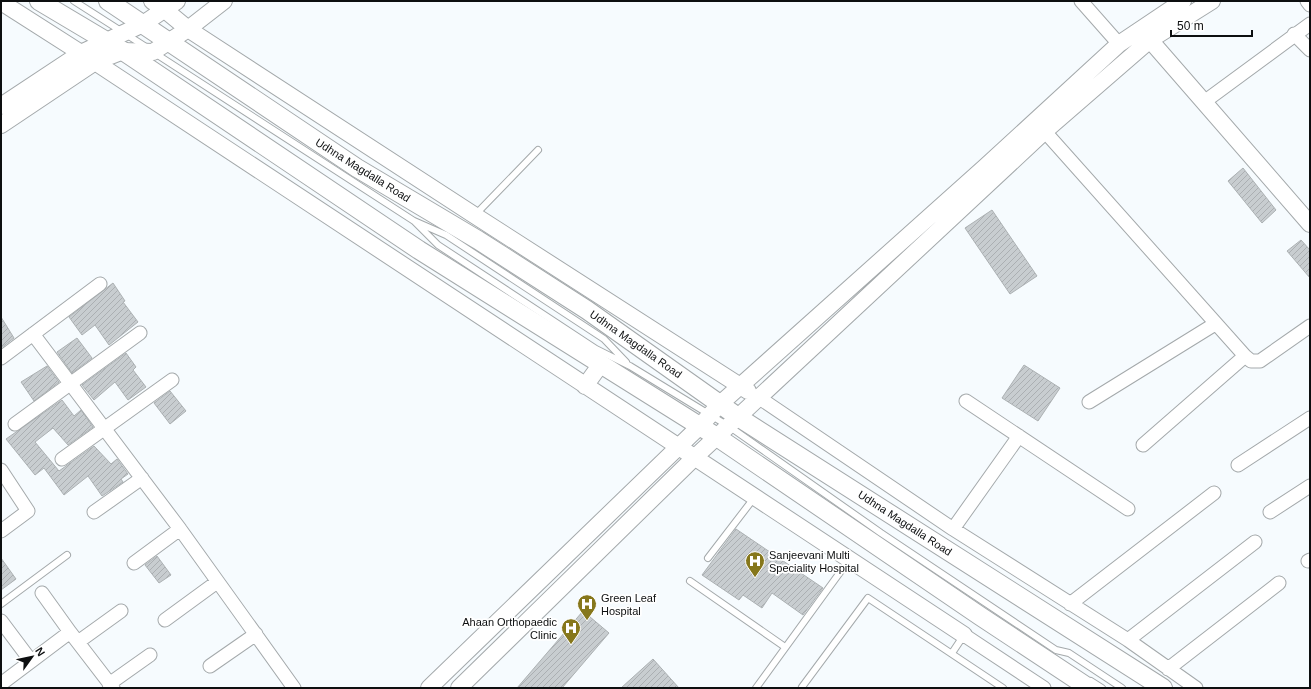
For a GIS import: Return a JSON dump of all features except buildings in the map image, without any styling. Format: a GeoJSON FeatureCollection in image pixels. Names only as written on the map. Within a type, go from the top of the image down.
{"type":"FeatureCollection","features":[{"type":"Feature","properties":{"kind":"main road","name":"Udhna Magdalla Road"},"geometry":{"type":"LineString","coordinates":[[39,1],[123,51],[418,250],[601,364],[710,415],[1163,688]]}},
{"type":"Feature","properties":{"kind":"main road","name":"Udhna Magdalla Road"},"geometry":{"type":"LineString","coordinates":[[108,1],[357,168],[478,240],[587,310],[710,415],[728,426],[980,616],[1086,682]]}},
{"type":"Feature","properties":{"kind":"street"},"geometry":{"type":"LineString","coordinates":[[152,1],[171,5],[188,29],[758,397],[954,529],[1128,640],[1196,688]]}},
{"type":"Feature","properties":{"kind":"street"},"geometry":{"type":"LineString","coordinates":[[1,125],[95,62],[123,51],[153,52],[188,29],[224,1]]}},
{"type":"Feature","properties":{"kind":"street"},"geometry":{"type":"LineString","coordinates":[[1080,1],[1119,44]]}},
{"type":"Feature","properties":{"kind":"street"},"geometry":{"type":"LineString","coordinates":[[429,688],[741,386],[1183,1]]}},
{"type":"Feature","properties":{"kind":"street"},"geometry":{"type":"LineString","coordinates":[[456,662],[469,685],[694,458],[1040,126],[1119,44],[1145,35],[1212,1]]}},
{"type":"Feature","properties":{"kind":"street"},"geometry":{"type":"LineString","coordinates":[[1307,1],[1310,5]]}},
{"type":"Feature","properties":{"kind":"street"},"geometry":{"type":"LineString","coordinates":[[1,2],[95,62],[1044,688]]}},
{"type":"Feature","properties":{"kind":"street"},"geometry":{"type":"LineString","coordinates":[[1,106],[81,54],[143,24],[171,5]]}},
{"type":"Feature","properties":{"kind":"street"},"geometry":{"type":"LineString","coordinates":[[1204,102],[1294,34],[1310,24]]}},
{"type":"Feature","properties":{"kind":"street"},"geometry":{"type":"LineString","coordinates":[[1294,34],[1310,50]]}},
{"type":"Feature","properties":{"kind":"street"},"geometry":{"type":"LineString","coordinates":[[1145,35],[1310,224]]}},
{"type":"Feature","properties":{"kind":"street"},"geometry":{"type":"LineString","coordinates":[[1040,126],[1215,324],[1251,361],[1260,361],[1310,326]]}},
{"type":"Feature","properties":{"kind":"street"},"geometry":{"type":"LineString","coordinates":[[1,358],[100,284]]}},
{"type":"Feature","properties":{"kind":"street"},"geometry":{"type":"LineString","coordinates":[[1089,402],[1215,324]]}},
{"type":"Feature","properties":{"kind":"street"},"geometry":{"type":"LineString","coordinates":[[15,424],[140,333]]}},
{"type":"Feature","properties":{"kind":"street"},"geometry":{"type":"LineString","coordinates":[[33,334],[180,529],[294,688]]}},
{"type":"Feature","properties":{"kind":"street"},"geometry":{"type":"LineString","coordinates":[[1143,446],[1245,356]]}},
{"type":"Feature","properties":{"kind":"street"},"geometry":{"type":"LineString","coordinates":[[585,386],[601,364]]}},
{"type":"Feature","properties":{"kind":"street"},"geometry":{"type":"LineString","coordinates":[[62,460],[172,380]]}},
{"type":"Feature","properties":{"kind":"street"},"geometry":{"type":"LineString","coordinates":[[966,401],[1128,509]]}},
{"type":"Feature","properties":{"kind":"street"},"geometry":{"type":"LineString","coordinates":[[1238,465],[1310,418]]}},
{"type":"Feature","properties":{"kind":"street"},"geometry":{"type":"LineString","coordinates":[[954,529],[1019,436]]}},
{"type":"Feature","properties":{"kind":"street"},"geometry":{"type":"LineString","coordinates":[[1,470],[28,511],[1,531]]}},
{"type":"Feature","properties":{"kind":"street"},"geometry":{"type":"LineString","coordinates":[[94,512],[142,478]]}},
{"type":"Feature","properties":{"kind":"street"},"geometry":{"type":"LineString","coordinates":[[1270,512],[1310,486]]}},
{"type":"Feature","properties":{"kind":"street"},"geometry":{"type":"LineString","coordinates":[[1070,604],[1214,493]]}},
{"type":"Feature","properties":{"kind":"street"},"geometry":{"type":"LineString","coordinates":[[134,564],[180,529]]}},
{"type":"Feature","properties":{"kind":"street"},"geometry":{"type":"LineString","coordinates":[[1128,640],[1255,542]]}},
{"type":"Feature","properties":{"kind":"street"},"geometry":{"type":"LineString","coordinates":[[165,620],[217,582]]}},
{"type":"Feature","properties":{"kind":"street"},"geometry":{"type":"LineString","coordinates":[[1168,669],[1278,583]]}},
{"type":"Feature","properties":{"kind":"street"},"geometry":{"type":"LineString","coordinates":[[42,593],[111,686],[150,655]]}},
{"type":"Feature","properties":{"kind":"street"},"geometry":{"type":"LineString","coordinates":[[1,684],[31,661],[121,611]]}},
{"type":"Feature","properties":{"kind":"street"},"geometry":{"type":"LineString","coordinates":[[1,621],[31,661]]}},
{"type":"Feature","properties":{"kind":"street"},"geometry":{"type":"LineString","coordinates":[[210,666],[256,634]]}},
{"type":"Feature","properties":{"kind":"lane"},"geometry":{"type":"LineString","coordinates":[[74,1],[414,221],[446,235],[604,339],[630,366]]}},
{"type":"Feature","properties":{"kind":"lane"},"geometry":{"type":"LineString","coordinates":[[474,215],[538,150]]}},
{"type":"Feature","properties":{"kind":"lane"},"geometry":{"type":"LineString","coordinates":[[414,221],[438,244],[596,349],[630,366],[710,415]]}},
{"type":"Feature","properties":{"kind":"lane"},"geometry":{"type":"LineString","coordinates":[[728,426],[881,533],[1056,650],[1069,653],[1122,688]]}},
{"type":"Feature","properties":{"kind":"lane"},"geometry":{"type":"LineString","coordinates":[[708,558],[754,498]]}},
{"type":"Feature","properties":{"kind":"lane"},"geometry":{"type":"LineString","coordinates":[[1,604],[67,556]]}},
{"type":"Feature","properties":{"kind":"lane"},"geometry":{"type":"LineString","coordinates":[[756,688],[849,560]]}},
{"type":"Feature","properties":{"kind":"lane"},"geometry":{"type":"LineString","coordinates":[[690,581],[785,647]]}},
{"type":"Feature","properties":{"kind":"lane"},"geometry":{"type":"LineString","coordinates":[[802,687],[868,598],[1003,688]]}},
{"type":"Feature","properties":{"kind":"lane"},"geometry":{"type":"LineString","coordinates":[[952,653],[964,635]]}},
{"type":"Feature","properties":{"kind":"lane"},"geometry":{"type":"LineString","coordinates":[[1056,650],[1060,656]]}},
{"type":"Feature","properties":{"kind":"lane"},"geometry":{"type":"LineString","coordinates":[[1086,682],[1102,688]]}},
{"type":"Feature","properties":{"kind":"place","name":"Sanjeevani Multi Speciality Hospital"},"geometry":{"type":"Point","coordinates":[755,578]}},
{"type":"Feature","properties":{"kind":"place","name":"Green Leaf Hospital"},"geometry":{"type":"Point","coordinates":[587,621]}},
{"type":"Feature","properties":{"kind":"place","name":"Ahaan Orthopaedic Clinic"},"geometry":{"type":"Point","coordinates":[571,645]}}]}
